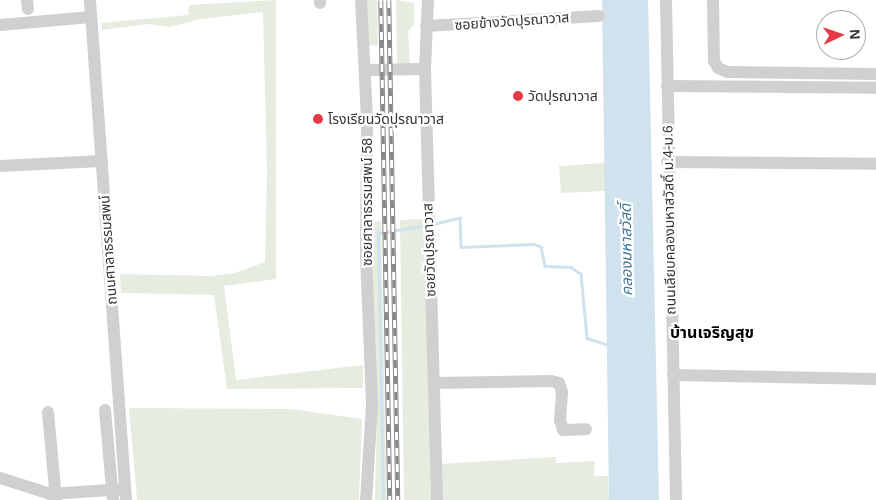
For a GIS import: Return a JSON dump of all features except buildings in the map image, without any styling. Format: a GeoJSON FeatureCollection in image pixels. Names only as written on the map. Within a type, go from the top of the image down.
{"type":"FeatureCollection","features":[{"type":"Feature","properties":{"kind":"street","name":"ถนนศาลาธรรมสพน์"},"geometry":{"type":"LineString","coordinates":[[90,0],[125,495]]}},
{"type":"Feature","properties":{"kind":"street","name":"ซอยศาลาธรรมสพน์ 58"},"geometry":{"type":"LineString","coordinates":[[361,0],[365,70],[367,314],[372,405],[366,500]]}},
{"type":"Feature","properties":{"kind":"street","name":"ซอยวัดปุรณาวาส"},"geometry":{"type":"LineString","coordinates":[[428,0],[425,69],[437,500]]}},
{"type":"Feature","properties":{"kind":"street","name":"ถนนเลียบคลองมหาสวัสดิ์ ม.4-ม.6"},"geometry":{"type":"LineString","coordinates":[[666,0],[667,162],[676,500]]}},
{"type":"Feature","properties":{"kind":"street"},"geometry":{"type":"LineString","coordinates":[[713,0],[714,61],[718,68],[728,72],[876,74]]}},
{"type":"Feature","properties":{"kind":"street","name":"ซอยข้างวัดปุรณาวาส"},"geometry":{"type":"LineString","coordinates":[[426,26],[599,16]]}},
{"type":"Feature","properties":{"kind":"street"},"geometry":{"type":"LineString","coordinates":[[0,24],[91,17]]}},
{"type":"Feature","properties":{"kind":"street"},"geometry":{"type":"LineString","coordinates":[[365,70],[425,69]]}},
{"type":"Feature","properties":{"kind":"street"},"geometry":{"type":"LineString","coordinates":[[667,86],[876,88]]}},
{"type":"Feature","properties":{"kind":"street"},"geometry":{"type":"LineString","coordinates":[[0,166],[102,161]]}},
{"type":"Feature","properties":{"kind":"street"},"geometry":{"type":"LineString","coordinates":[[667,162],[876,164]]}},
{"type":"Feature","properties":{"kind":"street"},"geometry":{"type":"LineString","coordinates":[[673,375],[876,379]]}},
{"type":"Feature","properties":{"kind":"street"},"geometry":{"type":"LineString","coordinates":[[434,384],[552,381],[559,383],[562,392],[560,420],[563,430],[586,429]]}},
{"type":"Feature","properties":{"kind":"street"},"geometry":{"type":"LineString","coordinates":[[105,410],[112,495]]}},
{"type":"Feature","properties":{"kind":"street"},"geometry":{"type":"LineString","coordinates":[[48,412],[55,497]]}},
{"type":"Feature","properties":{"kind":"street"},"geometry":{"type":"LineString","coordinates":[[0,478],[55,497],[125,495]]}},
{"type":"Feature","properties":{"kind":"shaded area"},"geometry":{"type":"Polygon","coordinates":[[[276,0],[276,279],[224,286],[236,380],[363,365],[363,388],[227,389],[214,295],[121,293],[120,274],[211,276],[235,273],[265,262],[267,173],[263,12],[201,19],[170,27],[148,24],[102,30],[101,23],[188,15],[189,5],[276,0]]]}},
{"type":"Feature","properties":{"kind":"shaded area"},"geometry":{"type":"Polygon","coordinates":[[[365,0],[377,0],[378,45],[367,46],[365,0]]]}},
{"type":"Feature","properties":{"kind":"shaded area"},"geometry":{"type":"Polygon","coordinates":[[[396,0],[414,3],[414,24],[408,32],[410,65],[397,69],[396,0]]]}},
{"type":"Feature","properties":{"kind":"shaded area"},"geometry":{"type":"Polygon","coordinates":[[[605,163],[606,191],[561,193],[559,166],[605,163]]]}},
{"type":"Feature","properties":{"kind":"shaded area"},"geometry":{"type":"Polygon","coordinates":[[[424,219],[431,500],[404,500],[400,220],[424,219]]]}},
{"type":"Feature","properties":{"kind":"shaded area"},"geometry":{"type":"Polygon","coordinates":[[[381,221],[387,500],[375,500],[377,414],[371,222],[381,221]]]}},
{"type":"Feature","properties":{"kind":"shaded area"},"geometry":{"type":"Polygon","coordinates":[[[129,408],[291,409],[362,419],[359,500],[137,500],[129,408]]]}},
{"type":"Feature","properties":{"kind":"shaded area"},"geometry":{"type":"Polygon","coordinates":[[[556,457],[556,463],[595,461],[594,476],[608,476],[609,500],[440,500],[439,464],[556,457]]]}},
{"type":"Feature","properties":{"kind":"water","name":"คลองมหาสวัสดิ์"},"geometry":{"type":"Polygon","coordinates":[[[602,0],[648,0],[659,500],[609,500],[602,0]]]}},
{"type":"Feature","properties":{"kind":"waterway"},"geometry":{"type":"LineString","coordinates":[[433,224],[460,218],[461,247],[534,244],[541,247],[545,266],[571,267],[581,274],[587,338],[611,346]]}},
{"type":"Feature","properties":{"kind":"waterway"},"geometry":{"type":"LineString","coordinates":[[383,500],[378,233],[424,226]]}},
{"type":"Feature","properties":{"kind":"railway"},"geometry":{"type":"LineString","coordinates":[[381,0],[390,500]]}},
{"type":"Feature","properties":{"kind":"railway"},"geometry":{"type":"LineString","coordinates":[[389,0],[398,500]]}},
{"type":"Feature","properties":{"kind":"place","name":"วัดปุรณาวาส"},"geometry":{"type":"Point","coordinates":[518,96]}},
{"type":"Feature","properties":{"kind":"place","name":"โรงเรียนวัดปุรณาวาส"},"geometry":{"type":"Point","coordinates":[318,119]}},
{"type":"Feature","properties":{"kind":"district","name":"บ้านเจริญสุข"},"geometry":{"type":"Point","coordinates":[712,333]}}]}
